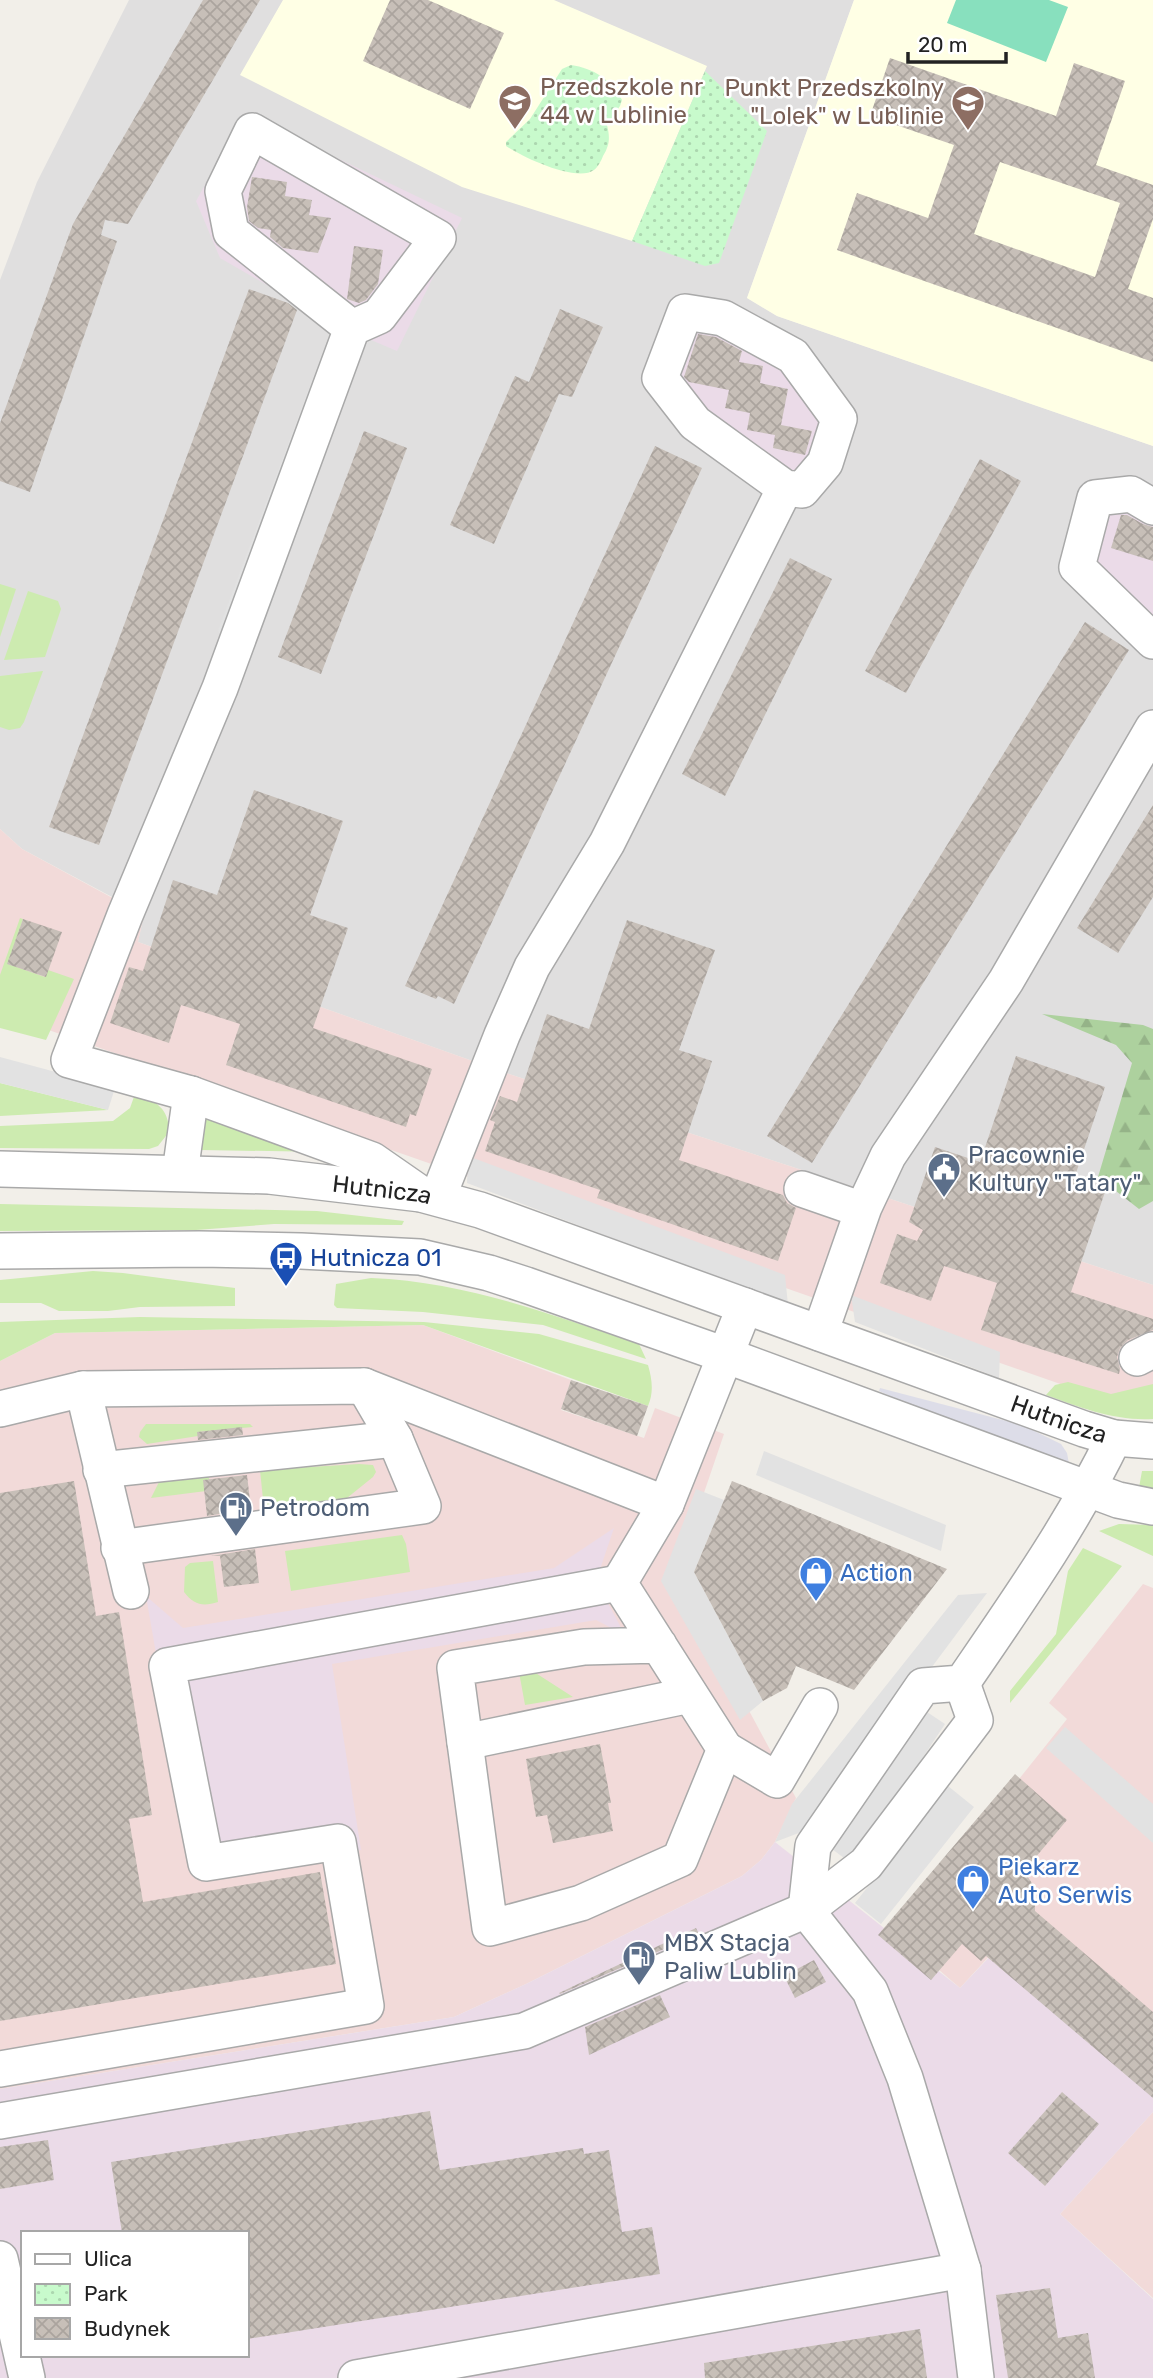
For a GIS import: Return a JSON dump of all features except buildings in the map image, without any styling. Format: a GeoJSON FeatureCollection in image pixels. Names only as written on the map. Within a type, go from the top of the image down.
{"type":"FeatureCollection","features":[{"type":"Feature","properties":{"kind":"street"},"geometry":{"type":"LineString","coordinates":[[352,328],[231,232],[223,191],[252,131],[438,238],[379,316],[352,328],[220,688],[125,915],[69,1060],[191,1094],[372,1160],[430,1195],[532,967],[607,843],[785,488]]}},
{"type":"Feature","properties":{"kind":"street"},"geometry":{"type":"LineString","coordinates":[[685,312],[723,318],[793,356],[839,419],[825,463],[802,490],[785,488],[695,423],[660,378],[685,312]]}},
{"type":"Feature","properties":{"kind":"street"},"geometry":{"type":"LineString","coordinates":[[1153,507],[1131,494],[1095,498],[1077,567],[1153,641]]}},
{"type":"Feature","properties":{"kind":"street"},"geometry":{"type":"LineString","coordinates":[[820,1333],[864,1207],[888,1156],[1006,981],[1153,728]]}},
{"type":"Feature","properties":{"kind":"street"},"geometry":{"type":"LineString","coordinates":[[180,1173],[191,1094]]}},
{"type":"Feature","properties":{"kind":"street","name":"Hutnicza"},"geometry":{"type":"LineString","coordinates":[[0,1169],[269,1176],[430,1195],[1114,1438],[1090,1489],[1028,1587],[962,1683]]}},
{"type":"Feature","properties":{"kind":"street"},"geometry":{"type":"LineString","coordinates":[[802,1189],[850,1206]]}},
{"type":"Feature","properties":{"kind":"street"},"geometry":{"type":"LineString","coordinates":[[0,1251],[199,1249],[420,1257],[501,1277],[725,1354],[1118,1500],[1153,1507]]}},
{"type":"Feature","properties":{"kind":"street"},"geometry":{"type":"LineString","coordinates":[[0,2069],[366,2006],[338,1842],[206,1863],[167,1666],[619,1583],[666,1504],[745,1306]]}},
{"type":"Feature","properties":{"kind":"street"},"geometry":{"type":"LineString","coordinates":[[0,1409],[83,1389],[364,1386],[666,1504]]}},
{"type":"Feature","properties":{"kind":"street"},"geometry":{"type":"LineString","coordinates":[[119,1548],[423,1506],[395,1439],[364,1386]]}},
{"type":"Feature","properties":{"kind":"street"},"geometry":{"type":"LineString","coordinates":[[83,1389],[131,1591]]}},
{"type":"Feature","properties":{"kind":"street"},"geometry":{"type":"LineString","coordinates":[[1114,1438],[1153,1441]]}},
{"type":"Feature","properties":{"kind":"street"},"geometry":{"type":"LineString","coordinates":[[102,1470],[395,1439]]}},
{"type":"Feature","properties":{"kind":"street"},"geometry":{"type":"LineString","coordinates":[[619,1583],[725,1749],[777,1780],[820,1706]]}},
{"type":"Feature","properties":{"kind":"street"},"geometry":{"type":"LineString","coordinates":[[659,1645],[584,1647],[455,1668],[489,1928],[580,1903],[680,1859],[725,1749]]}},
{"type":"Feature","properties":{"kind":"street"},"geometry":{"type":"LineString","coordinates":[[0,2121],[524,2031],[806,1910],[866,1864],[975,1720],[962,1683],[923,1686],[813,1846],[806,1910],[870,1991],[905,2078],[963,2270],[976,2378]]}},
{"type":"Feature","properties":{"kind":"street"},"geometry":{"type":"LineString","coordinates":[[465,1742],[690,1695]]}},
{"type":"Feature","properties":{"kind":"street"},"geometry":{"type":"LineString","coordinates":[[0,2259],[21,2352]]}},
{"type":"Feature","properties":{"kind":"street"},"geometry":{"type":"LineString","coordinates":[[356,2378],[963,2270]]}},
{"type":"Feature","properties":{"kind":"street"},"geometry":{"type":"LineString","coordinates":[[22,2357],[27,2378]]}},
{"type":"Feature","properties":{"kind":"shaded area"},"geometry":{"type":"Polygon","coordinates":[[[129,0],[854,0],[747,298],[777,316],[1153,446],[1153,1285],[509,1074],[138,942],[144,914],[22,849],[0,829],[0,280],[37,182],[129,0]]]}},
{"type":"Feature","properties":{"kind":"shaded area","name":"Przedszkole nr 44 w Lublinie"},"geometry":{"type":"Polygon","coordinates":[[[283,0],[554,0],[707,66],[632,241],[462,187],[240,75],[283,0]]]}},
{"type":"Feature","properties":{"kind":"shaded area"},"geometry":{"type":"Polygon","coordinates":[[[854,0],[1153,0],[1153,446],[777,316],[747,298],[854,0]]]}},
{"type":"Feature","properties":{"kind":"shaded area"},"geometry":{"type":"Polygon","coordinates":[[[245,114],[462,218],[397,351],[338,326],[220,258],[196,201],[245,114]]]}},
{"type":"Feature","properties":{"kind":"shaded area"},"geometry":{"type":"Polygon","coordinates":[[[675,304],[733,314],[850,416],[810,500],[647,378],[675,304]]]}},
{"type":"Feature","properties":{"kind":"shaded area"},"geometry":{"type":"Polygon","coordinates":[[[329,335],[339,352],[230,649],[218,631],[329,335]]]}},
{"type":"Feature","properties":{"kind":"shaded area"},"geometry":{"type":"Polygon","coordinates":[[[1078,495],[1153,498],[1153,653],[1065,567],[1078,495]]]}},
{"type":"Feature","properties":{"kind":"shaded area"},"geometry":{"type":"Polygon","coordinates":[[[0,829],[22,849],[144,915],[138,942],[509,1074],[1153,1285],[1153,1388],[1106,1400],[0,1013],[0,829]]]}},
{"type":"Feature","properties":{"kind":"shaded area"},"geometry":{"type":"Polygon","coordinates":[[[0,1057],[115,1088],[108,1110],[0,1083],[0,1057]]]}},
{"type":"Feature","properties":{"kind":"shaded area"},"geometry":{"type":"Polygon","coordinates":[[[468,1156],[785,1275],[788,1305],[467,1183],[468,1156]]]}},
{"type":"Feature","properties":{"kind":"shaded area"},"geometry":{"type":"Polygon","coordinates":[[[851,1295],[1000,1352],[999,1378],[855,1322],[851,1295]]]}},
{"type":"Feature","properties":{"kind":"shaded area"},"geometry":{"type":"Polygon","coordinates":[[[423,1325],[571,1380],[561,1410],[644,1438],[655,1408],[724,1434],[676,1575],[796,1798],[775,1842],[761,1860],[742,1876],[454,2017],[0,2089],[0,1361],[55,1333],[423,1325]]]}},
{"type":"Feature","properties":{"kind":"shaded area"},"geometry":{"type":"Polygon","coordinates":[[[880,1388],[1022,1425],[1061,1444],[1067,1453],[1069,1464],[899,1400],[879,1391],[880,1388]]]}},
{"type":"Feature","properties":{"kind":"shaded area"},"geometry":{"type":"Polygon","coordinates":[[[764,1451],[946,1525],[941,1551],[756,1475],[764,1451]]]}},
{"type":"Feature","properties":{"kind":"shaded area"},"geometry":{"type":"Polygon","coordinates":[[[696,1489],[724,1500],[694,1572],[763,1701],[740,1720],[661,1581],[696,1489]]]}},
{"type":"Feature","properties":{"kind":"shaded area"},"geometry":{"type":"Polygon","coordinates":[[[614,1528],[596,1581],[625,1635],[596,1620],[332,1664],[361,1850],[194,1873],[146,1596],[183,1628],[554,1568],[614,1528]]]}},
{"type":"Feature","properties":{"kind":"shaded area"},"geometry":{"type":"Polygon","coordinates":[[[1143,1584],[1153,1588],[1153,2087],[994,1951],[960,1988],[896,1933],[1067,1719],[1049,1703],[1143,1584]]]}},
{"type":"Feature","properties":{"kind":"shaded area"},"geometry":{"type":"Polygon","coordinates":[[[987,1593],[812,1828],[775,1842],[792,1804],[958,1595],[987,1593]]]}},
{"type":"Feature","properties":{"kind":"shaded area"},"geometry":{"type":"Polygon","coordinates":[[[924,1710],[945,1724],[874,1831],[848,1861],[828,1846],[924,1710]]]}},
{"type":"Feature","properties":{"kind":"shaded area"},"geometry":{"type":"Polygon","coordinates":[[[1065,1727],[1153,1804],[1153,1843],[1046,1748],[1065,1727]]]}},
{"type":"Feature","properties":{"kind":"shaded area"},"geometry":{"type":"Polygon","coordinates":[[[948,1786],[974,1807],[881,1924],[855,1903],[948,1786]]]}},
{"type":"Feature","properties":{"kind":"shaded area"},"geometry":{"type":"Polygon","coordinates":[[[775,1842],[960,1988],[995,1951],[1153,2087],[1153,2112],[1060,2214],[1153,2299],[1153,2378],[0,2378],[0,2089],[454,2017],[742,1876],[761,1860],[775,1842]]]}},
{"type":"Feature","properties":{"kind":"shaded area"},"geometry":{"type":"Polygon","coordinates":[[[1153,2112],[1153,2298],[1060,2214],[1153,2112]]]}},
{"type":"Feature","properties":{"kind":"green space"},"geometry":{"type":"Polygon","coordinates":[[[956,0],[1049,0],[1068,7],[1046,62],[947,23],[956,0]]]}},
{"type":"Feature","properties":{"kind":"green space"},"geometry":{"type":"Polygon","coordinates":[[[571,65],[601,76],[622,100],[607,125],[609,141],[605,152],[595,169],[586,173],[550,167],[506,146],[506,142],[530,119],[562,69],[571,65]]]}},
{"type":"Feature","properties":{"kind":"green space"},"geometry":{"type":"Polygon","coordinates":[[[705,71],[767,131],[719,263],[705,266],[632,241],[705,71]]]}},
{"type":"Feature","properties":{"kind":"green space"},"geometry":{"type":"Polygon","coordinates":[[[0,584],[16,589],[0,637],[0,584]]]}},
{"type":"Feature","properties":{"kind":"green space"},"geometry":{"type":"Polygon","coordinates":[[[28,591],[58,601],[61,609],[45,657],[4,660],[28,591]]]}},
{"type":"Feature","properties":{"kind":"green space"},"geometry":{"type":"Polygon","coordinates":[[[43,671],[20,728],[9,730],[0,727],[0,676],[43,671]]]}},
{"type":"Feature","properties":{"kind":"green space"},"geometry":{"type":"Polygon","coordinates":[[[20,918],[23,919],[8,964],[45,977],[48,970],[74,979],[46,1040],[0,1028],[0,975],[20,918]]]}},
{"type":"Feature","properties":{"kind":"green space"},"geometry":{"type":"Polygon","coordinates":[[[1042,1014],[1143,1025],[1153,1029],[1153,1201],[1139,1209],[1098,1177],[1132,1063],[1116,1045],[1042,1014]]]}},
{"type":"Feature","properties":{"kind":"green space"},"geometry":{"type":"Polygon","coordinates":[[[0,1083],[108,1110],[0,1116],[0,1083]]]}},
{"type":"Feature","properties":{"kind":"green space"},"geometry":{"type":"Polygon","coordinates":[[[135,1094],[155,1103],[167,1117],[169,1132],[158,1146],[149,1149],[0,1148],[0,1126],[113,1121],[130,1108],[135,1094]]]}},
{"type":"Feature","properties":{"kind":"green space"},"geometry":{"type":"Polygon","coordinates":[[[208,1113],[326,1152],[201,1150],[198,1144],[208,1113]]]}},
{"type":"Feature","properties":{"kind":"green space"},"geometry":{"type":"Polygon","coordinates":[[[0,1204],[317,1211],[404,1221],[402,1225],[274,1224],[196,1230],[0,1231],[0,1204]]]}},
{"type":"Feature","properties":{"kind":"green space"},"geometry":{"type":"Polygon","coordinates":[[[93,1271],[235,1288],[235,1306],[59,1311],[41,1303],[0,1303],[0,1280],[93,1271]]]}},
{"type":"Feature","properties":{"kind":"green space"},"geometry":{"type":"Polygon","coordinates":[[[371,1278],[441,1286],[507,1301],[639,1344],[646,1359],[543,1325],[423,1312],[337,1308],[334,1305],[336,1284],[371,1278]]]}},
{"type":"Feature","properties":{"kind":"green space"},"geometry":{"type":"Polygon","coordinates":[[[140,1317],[424,1322],[539,1334],[648,1365],[651,1396],[648,1406],[423,1325],[55,1333],[0,1361],[0,1322],[140,1317]]]}},
{"type":"Feature","properties":{"kind":"green space"},"geometry":{"type":"Polygon","coordinates":[[[1068,1382],[1111,1394],[1153,1384],[1153,1419],[1111,1416],[1046,1395],[1055,1385],[1068,1382]]]}},
{"type":"Feature","properties":{"kind":"green space"},"geometry":{"type":"Polygon","coordinates":[[[146,1424],[250,1424],[253,1427],[198,1432],[198,1436],[147,1444],[139,1437],[146,1424]]]}},
{"type":"Feature","properties":{"kind":"green space"},"geometry":{"type":"Polygon","coordinates":[[[373,1465],[376,1472],[347,1498],[264,1509],[260,1470],[373,1465]]]}},
{"type":"Feature","properties":{"kind":"green space"},"geometry":{"type":"Polygon","coordinates":[[[1142,1471],[1153,1471],[1153,1496],[1138,1493],[1142,1471]]]}},
{"type":"Feature","properties":{"kind":"green space"},"geometry":{"type":"Polygon","coordinates":[[[208,1476],[214,1490],[151,1498],[159,1482],[208,1476]]]}},
{"type":"Feature","properties":{"kind":"green space"},"geometry":{"type":"Polygon","coordinates":[[[1119,1524],[1153,1525],[1153,1556],[1099,1531],[1119,1524]]]}},
{"type":"Feature","properties":{"kind":"green space"},"geometry":{"type":"Polygon","coordinates":[[[402,1535],[410,1572],[291,1591],[285,1551],[402,1535]]]}},
{"type":"Feature","properties":{"kind":"green space"},"geometry":{"type":"Polygon","coordinates":[[[1083,1548],[1122,1566],[1010,1703],[1010,1691],[1056,1634],[1068,1571],[1083,1548]]]}},
{"type":"Feature","properties":{"kind":"green space"},"geometry":{"type":"Polygon","coordinates":[[[213,1561],[218,1602],[199,1604],[184,1592],[185,1567],[190,1563],[213,1561]]]}},
{"type":"Feature","properties":{"kind":"green space"},"geometry":{"type":"Polygon","coordinates":[[[517,1661],[573,1697],[525,1705],[517,1661]]]}},
{"type":"Feature","properties":{"kind":"place","name":"Przedszkole nr 44 w Lublinie"},"geometry":{"type":"Point","coordinates":[515,131]}},
{"type":"Feature","properties":{"kind":"place","name":"Punkt Przedszkolny \"Lolek\" w Lublinie"},"geometry":{"type":"Point","coordinates":[968,132]}},
{"type":"Feature","properties":{"kind":"place","name":"Pracownie Kultury \"Tatary\""},"geometry":{"type":"Point","coordinates":[944,1199]}},
{"type":"Feature","properties":{"kind":"place","name":"Hutnicza 01"},"geometry":{"type":"Point","coordinates":[286,1288]}},
{"type":"Feature","properties":{"kind":"place","name":"Petrodom"},"geometry":{"type":"Point","coordinates":[236,1538]}},
{"type":"Feature","properties":{"kind":"place","name":"Action"},"geometry":{"type":"Point","coordinates":[816,1603]}},
{"type":"Feature","properties":{"kind":"place","name":"Piekarz Auto Serwis"},"geometry":{"type":"Point","coordinates":[973,1911]}},
{"type":"Feature","properties":{"kind":"place","name":"MBX Stacja Paliw Lublin"},"geometry":{"type":"Point","coordinates":[639,1987]}}]}
